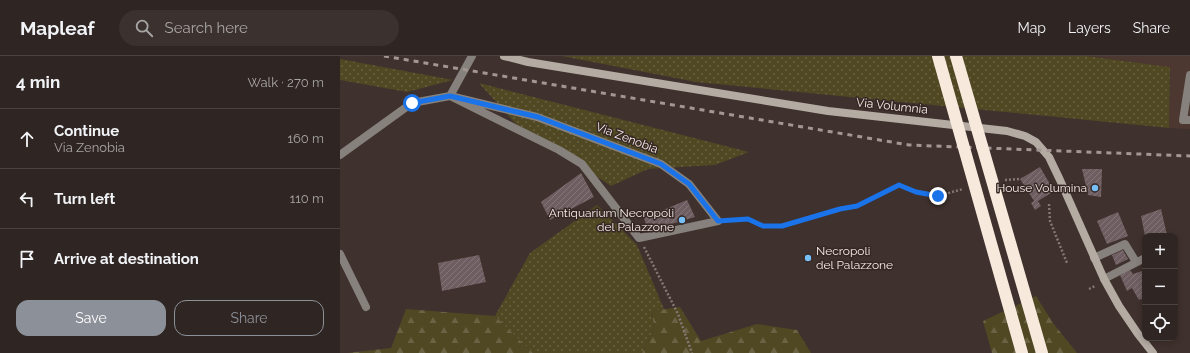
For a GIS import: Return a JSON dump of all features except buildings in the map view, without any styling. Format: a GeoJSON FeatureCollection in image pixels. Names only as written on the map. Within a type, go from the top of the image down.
{"type":"FeatureCollection","features":[{"type":"Feature","properties":{"kind":"highway"},"geometry":{"type":"LineString","coordinates":[[938,56],[1022,353]]}},
{"type":"Feature","properties":{"kind":"highway"},"geometry":{"type":"LineString","coordinates":[[956,56],[1042,353]]}},
{"type":"Feature","properties":{"kind":"main road","name":"Via Volumnia"},"geometry":{"type":"LineString","coordinates":[[506,57],[828,111],[1007,131],[1025,136],[1036,142],[1049,157],[1094,258],[1118,306],[1153,353]]}},
{"type":"Feature","properties":{"kind":"lane"},"geometry":{"type":"LineString","coordinates":[[472,56],[450,96],[559,150],[582,164],[639,238],[718,221]]}},
{"type":"Feature","properties":{"kind":"lane"},"geometry":{"type":"LineString","coordinates":[[1190,75],[1183,120],[1190,120]]}},
{"type":"Feature","properties":{"kind":"lane","name":"Via Zenobia"},"geometry":{"type":"LineString","coordinates":[[340,155],[412,103],[450,96],[538,117],[661,164],[689,184],[718,221]]}},
{"type":"Feature","properties":{"kind":"lane"},"geometry":{"type":"LineString","coordinates":[[1094,258],[1125,244],[1136,262]]}},
{"type":"Feature","properties":{"kind":"lane"},"geometry":{"type":"LineString","coordinates":[[340,254],[366,308]]}},
{"type":"Feature","properties":{"kind":"lane"},"geometry":{"type":"LineString","coordinates":[[1104,279],[1142,259]]}},
{"type":"Feature","properties":{"kind":"path"},"geometry":{"type":"LineString","coordinates":[[1005,180],[1020,179]]}},
{"type":"Feature","properties":{"kind":"path"},"geometry":{"type":"LineString","coordinates":[[718,221],[748,219],[763,226],[782,226],[840,209],[857,206],[899,185],[916,192],[938,196],[967,188]]}},
{"type":"Feature","properties":{"kind":"path"},"geometry":{"type":"LineString","coordinates":[[1049,204],[1050,221],[1067,263]]}},
{"type":"Feature","properties":{"kind":"path"},"geometry":{"type":"LineString","coordinates":[[639,238],[678,314],[692,353]]}},
{"type":"Feature","properties":{"kind":"path"},"geometry":{"type":"LineString","coordinates":[[1090,289],[1096,286]]}},
{"type":"Feature","properties":{"kind":"shaded area"},"geometry":{"type":"Polygon","coordinates":[[[1086,56],[1190,56],[1190,129],[1169,128],[1170,67],[1086,56]]]}},
{"type":"Feature","properties":{"kind":"green space"},"geometry":{"type":"Polygon","coordinates":[[[562,56],[1086,56],[1170,67],[1169,128],[696,82],[562,56]]]}},
{"type":"Feature","properties":{"kind":"green space"},"geometry":{"type":"Polygon","coordinates":[[[340,59],[453,80],[407,92],[340,80],[340,59]]]}},
{"type":"Feature","properties":{"kind":"green space"},"geometry":{"type":"Polygon","coordinates":[[[479,83],[749,152],[715,165],[648,169],[611,186],[515,123],[479,83]]]}},
{"type":"Feature","properties":{"kind":"green space"},"geometry":{"type":"Polygon","coordinates":[[[597,205],[637,245],[664,309],[652,311],[654,328],[642,353],[533,353],[495,316],[530,253],[597,205]]]}},
{"type":"Feature","properties":{"kind":"green space"},"geometry":{"type":"Polygon","coordinates":[[[1036,296],[1053,323],[1077,353],[992,353],[983,321],[1036,296]]]}},
{"type":"Feature","properties":{"kind":"green space"},"geometry":{"type":"Polygon","coordinates":[[[680,307],[701,341],[757,324],[797,330],[811,353],[642,353],[654,328],[652,311],[680,307]]]}},
{"type":"Feature","properties":{"kind":"green space"},"geometry":{"type":"Polygon","coordinates":[[[406,309],[495,316],[533,353],[347,353],[391,348],[406,309]]]}},
{"type":"Feature","properties":{"kind":"railway"},"geometry":{"type":"LineString","coordinates":[[384,56],[909,145],[1190,156]]}},
{"type":"Feature","properties":{"kind":"place","name":"House Volumina"},"geometry":{"type":"Point","coordinates":[1095,188]}},
{"type":"Feature","properties":{"kind":"place","name":"Antiquarium Necropoli del Palazzone"},"geometry":{"type":"Point","coordinates":[682,220]}},
{"type":"Feature","properties":{"kind":"place","name":"Necropoli del Palazzone"},"geometry":{"type":"Point","coordinates":[808,258]}},
{"type":"Feature","properties":{"kind":"route"},"geometry":{"type":"LineString","coordinates":[[412,103],[450,96],[538,117],[661,164],[689,184],[718,221],[748,219],[763,226],[782,226],[840,209],[857,206],[899,185],[916,192],[938,196]]}}]}
